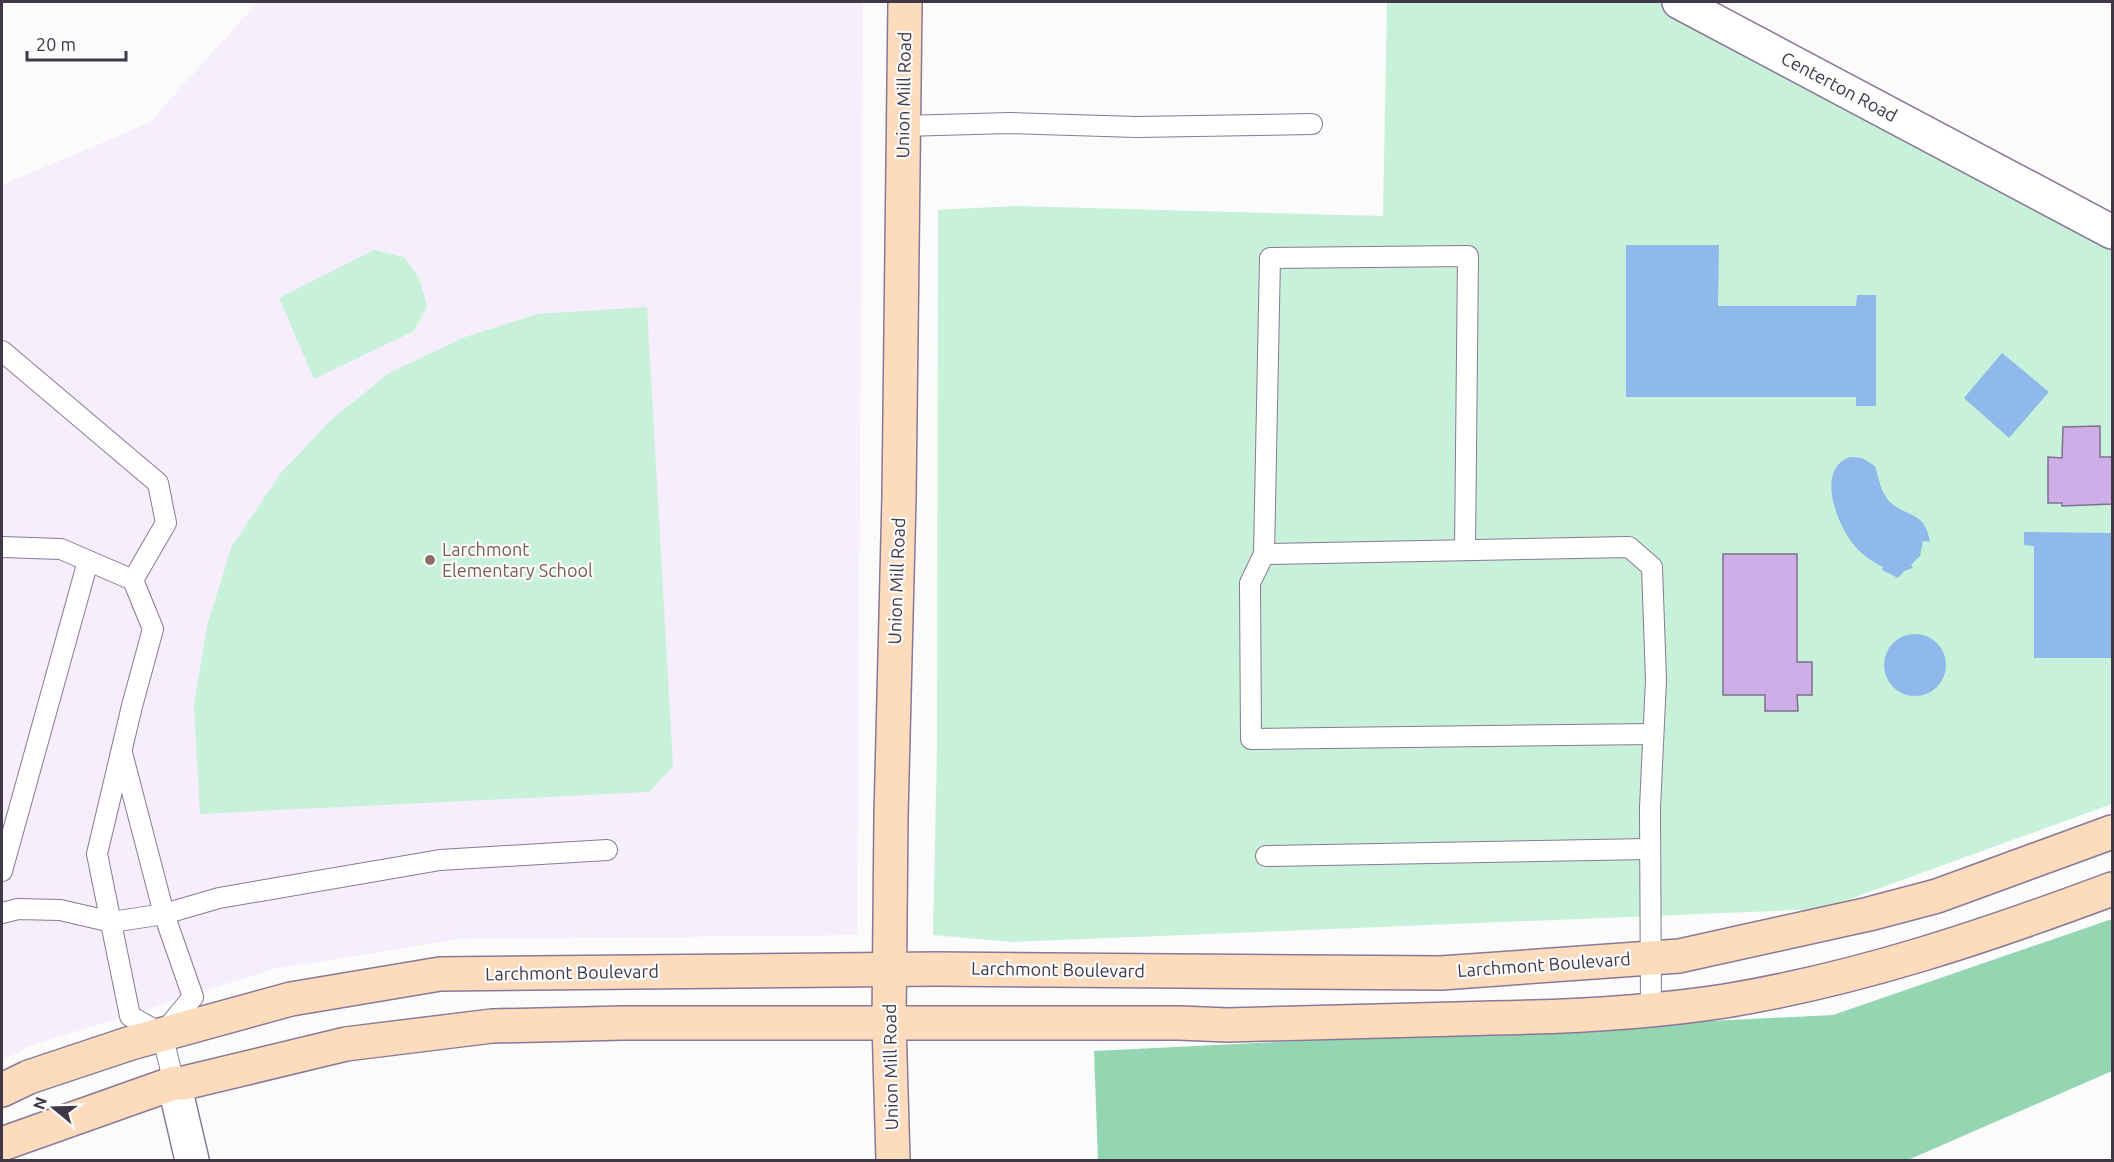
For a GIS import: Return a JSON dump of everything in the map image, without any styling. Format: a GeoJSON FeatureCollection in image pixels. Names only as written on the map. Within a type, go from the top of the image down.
{"type":"FeatureCollection","features":[{"type":"Feature","properties":{"kind":"street","name":"Union Mill Road"},"geometry":{"type":"LineString","coordinates":[[893,1161],[890,1023],[891,816],[899,497],[905,2]]}},
{"type":"Feature","properties":{"kind":"street","name":"Centerton Road"},"geometry":{"type":"LineString","coordinates":[[1679,2],[2112,232]]}},
{"type":"Feature","properties":{"kind":"street","name":"Larchmont Boulevard"},"geometry":{"type":"LineString","coordinates":[[2,1090],[29,1077],[162,1035],[291,999],[440,975],[890,969],[1441,973],[1679,956],[1869,914],[1925,899],[2112,832]]}},
{"type":"Feature","properties":{"kind":"street"},"geometry":{"type":"LineString","coordinates":[[2,1144],[174,1083],[184,1083],[346,1044],[492,1026],[624,1023],[1275,1024],[1551,1017],[1651,1010],[1726,1000],[1847,976],[1968,941],[2112,889]]}},
{"type":"Feature","properties":{"kind":"street"},"geometry":{"type":"LineString","coordinates":[[174,1083],[192,1161]]}},
{"type":"Feature","properties":{"kind":"lane"},"geometry":{"type":"LineString","coordinates":[[903,126],[1010,123],[1136,127],[1312,124]]}},
{"type":"Feature","properties":{"kind":"lane"},"geometry":{"type":"LineString","coordinates":[[1465,550],[1468,256],[1270,258],[1264,554],[1250,583],[1251,739],[1653,734]]}},
{"type":"Feature","properties":{"kind":"lane"},"geometry":{"type":"LineString","coordinates":[[2,351],[158,483],[166,523],[133,580]]}},
{"type":"Feature","properties":{"kind":"lane"},"geometry":{"type":"LineString","coordinates":[[2,547],[61,549],[133,580],[153,629],[97,854],[130,1016],[162,1035],[174,1083]]}},
{"type":"Feature","properties":{"kind":"lane"},"geometry":{"type":"LineString","coordinates":[[1264,554],[1629,547],[1652,567],[1656,680],[1649,849],[1651,1010]]}},
{"type":"Feature","properties":{"kind":"lane"},"geometry":{"type":"LineString","coordinates":[[2,871],[88,561]]}},
{"type":"Feature","properties":{"kind":"lane"},"geometry":{"type":"LineString","coordinates":[[121,751],[164,914],[193,997],[162,1035]]}},
{"type":"Feature","properties":{"kind":"lane"},"geometry":{"type":"LineString","coordinates":[[2,914],[18,909],[60,910],[112,922],[164,914],[219,898],[440,860],[607,849]]}},
{"type":"Feature","properties":{"kind":"lane"},"geometry":{"type":"LineString","coordinates":[[1266,856],[1649,849]]}},
{"type":"Feature","properties":{"kind":"shaded area","name":"Larchmont Elementary School"},"geometry":{"type":"Polygon","coordinates":[[[258,2],[863,2],[857,935],[459,939],[273,969],[30,1046],[2,1060],[2,185],[149,123],[258,2]]]}},
{"type":"Feature","properties":{"kind":"green space"},"geometry":{"type":"Polygon","coordinates":[[[1387,2],[1664,2],[2112,246],[2112,804],[1822,909],[1012,942],[933,935],[937,748],[938,210],[1013,206],[1383,216],[1387,2]]]}},
{"type":"Feature","properties":{"kind":"green space"},"geometry":{"type":"Polygon","coordinates":[[[374,250],[404,257],[419,278],[427,306],[414,331],[314,379],[279,298],[374,250]]]}},
{"type":"Feature","properties":{"kind":"green space"},"geometry":{"type":"Polygon","coordinates":[[[647,307],[673,766],[649,792],[200,814],[194,704],[208,622],[232,546],[280,474],[331,420],[389,373],[465,337],[537,314],[647,307]]]}},
{"type":"Feature","properties":{"kind":"green space"},"geometry":{"type":"Polygon","coordinates":[[[2112,919],[2112,1071],[1908,1160],[1098,1160],[1094,1051],[1833,1015],[2112,919]]]}},
{"type":"Feature","properties":{"kind":"water"},"geometry":{"type":"Polygon","coordinates":[[[1626,245],[1719,245],[1718,306],[1856,306],[1857,295],[1876,295],[1876,406],[1856,406],[1856,397],[1626,397],[1626,245]]]}},
{"type":"Feature","properties":{"kind":"water"},"geometry":{"type":"Polygon","coordinates":[[[2002,353],[2049,392],[2009,438],[1964,398],[2002,353]]]}},
{"type":"Feature","properties":{"kind":"water"},"geometry":{"type":"Polygon","coordinates":[[[1850,457],[1862,458],[1875,466],[1882,489],[1889,501],[1919,519],[1928,532],[1930,542],[1923,541],[1920,556],[1911,565],[1913,568],[1904,571],[1898,578],[1882,570],[1883,567],[1859,551],[1841,524],[1832,498],[1831,485],[1833,473],[1839,463],[1850,457]]]}},
{"type":"Feature","properties":{"kind":"water"},"geometry":{"type":"Polygon","coordinates":[[[2024,532],[2112,533],[2112,658],[2034,658],[2034,546],[2024,545],[2024,532]]]}},
{"type":"Feature","properties":{"kind":"water"},"geometry":{"type":"Polygon","coordinates":[[[1915,634],[1927,636],[1937,643],[1944,653],[1946,665],[1944,677],[1937,687],[1927,694],[1915,696],[1903,694],[1893,687],[1886,677],[1884,665],[1886,653],[1893,643],[1903,636],[1915,634]]]}},
{"type":"Feature","properties":{"kind":"building"},"geometry":{"type":"Polygon","coordinates":[[[2100,426],[2100,457],[2112,457],[2112,504],[2062,506],[2062,503],[2048,503],[2048,457],[2062,458],[2063,427],[2100,426]]]}},
{"type":"Feature","properties":{"kind":"building"},"geometry":{"type":"Polygon","coordinates":[[[1723,554],[1797,554],[1797,662],[1812,662],[1812,695],[1797,695],[1798,711],[1765,711],[1765,695],[1723,695],[1723,554]]]}},
{"type":"Feature","properties":{"kind":"place","name":"Larchmont Elementary School"},"geometry":{"type":"Point","coordinates":[430,560]}}]}
